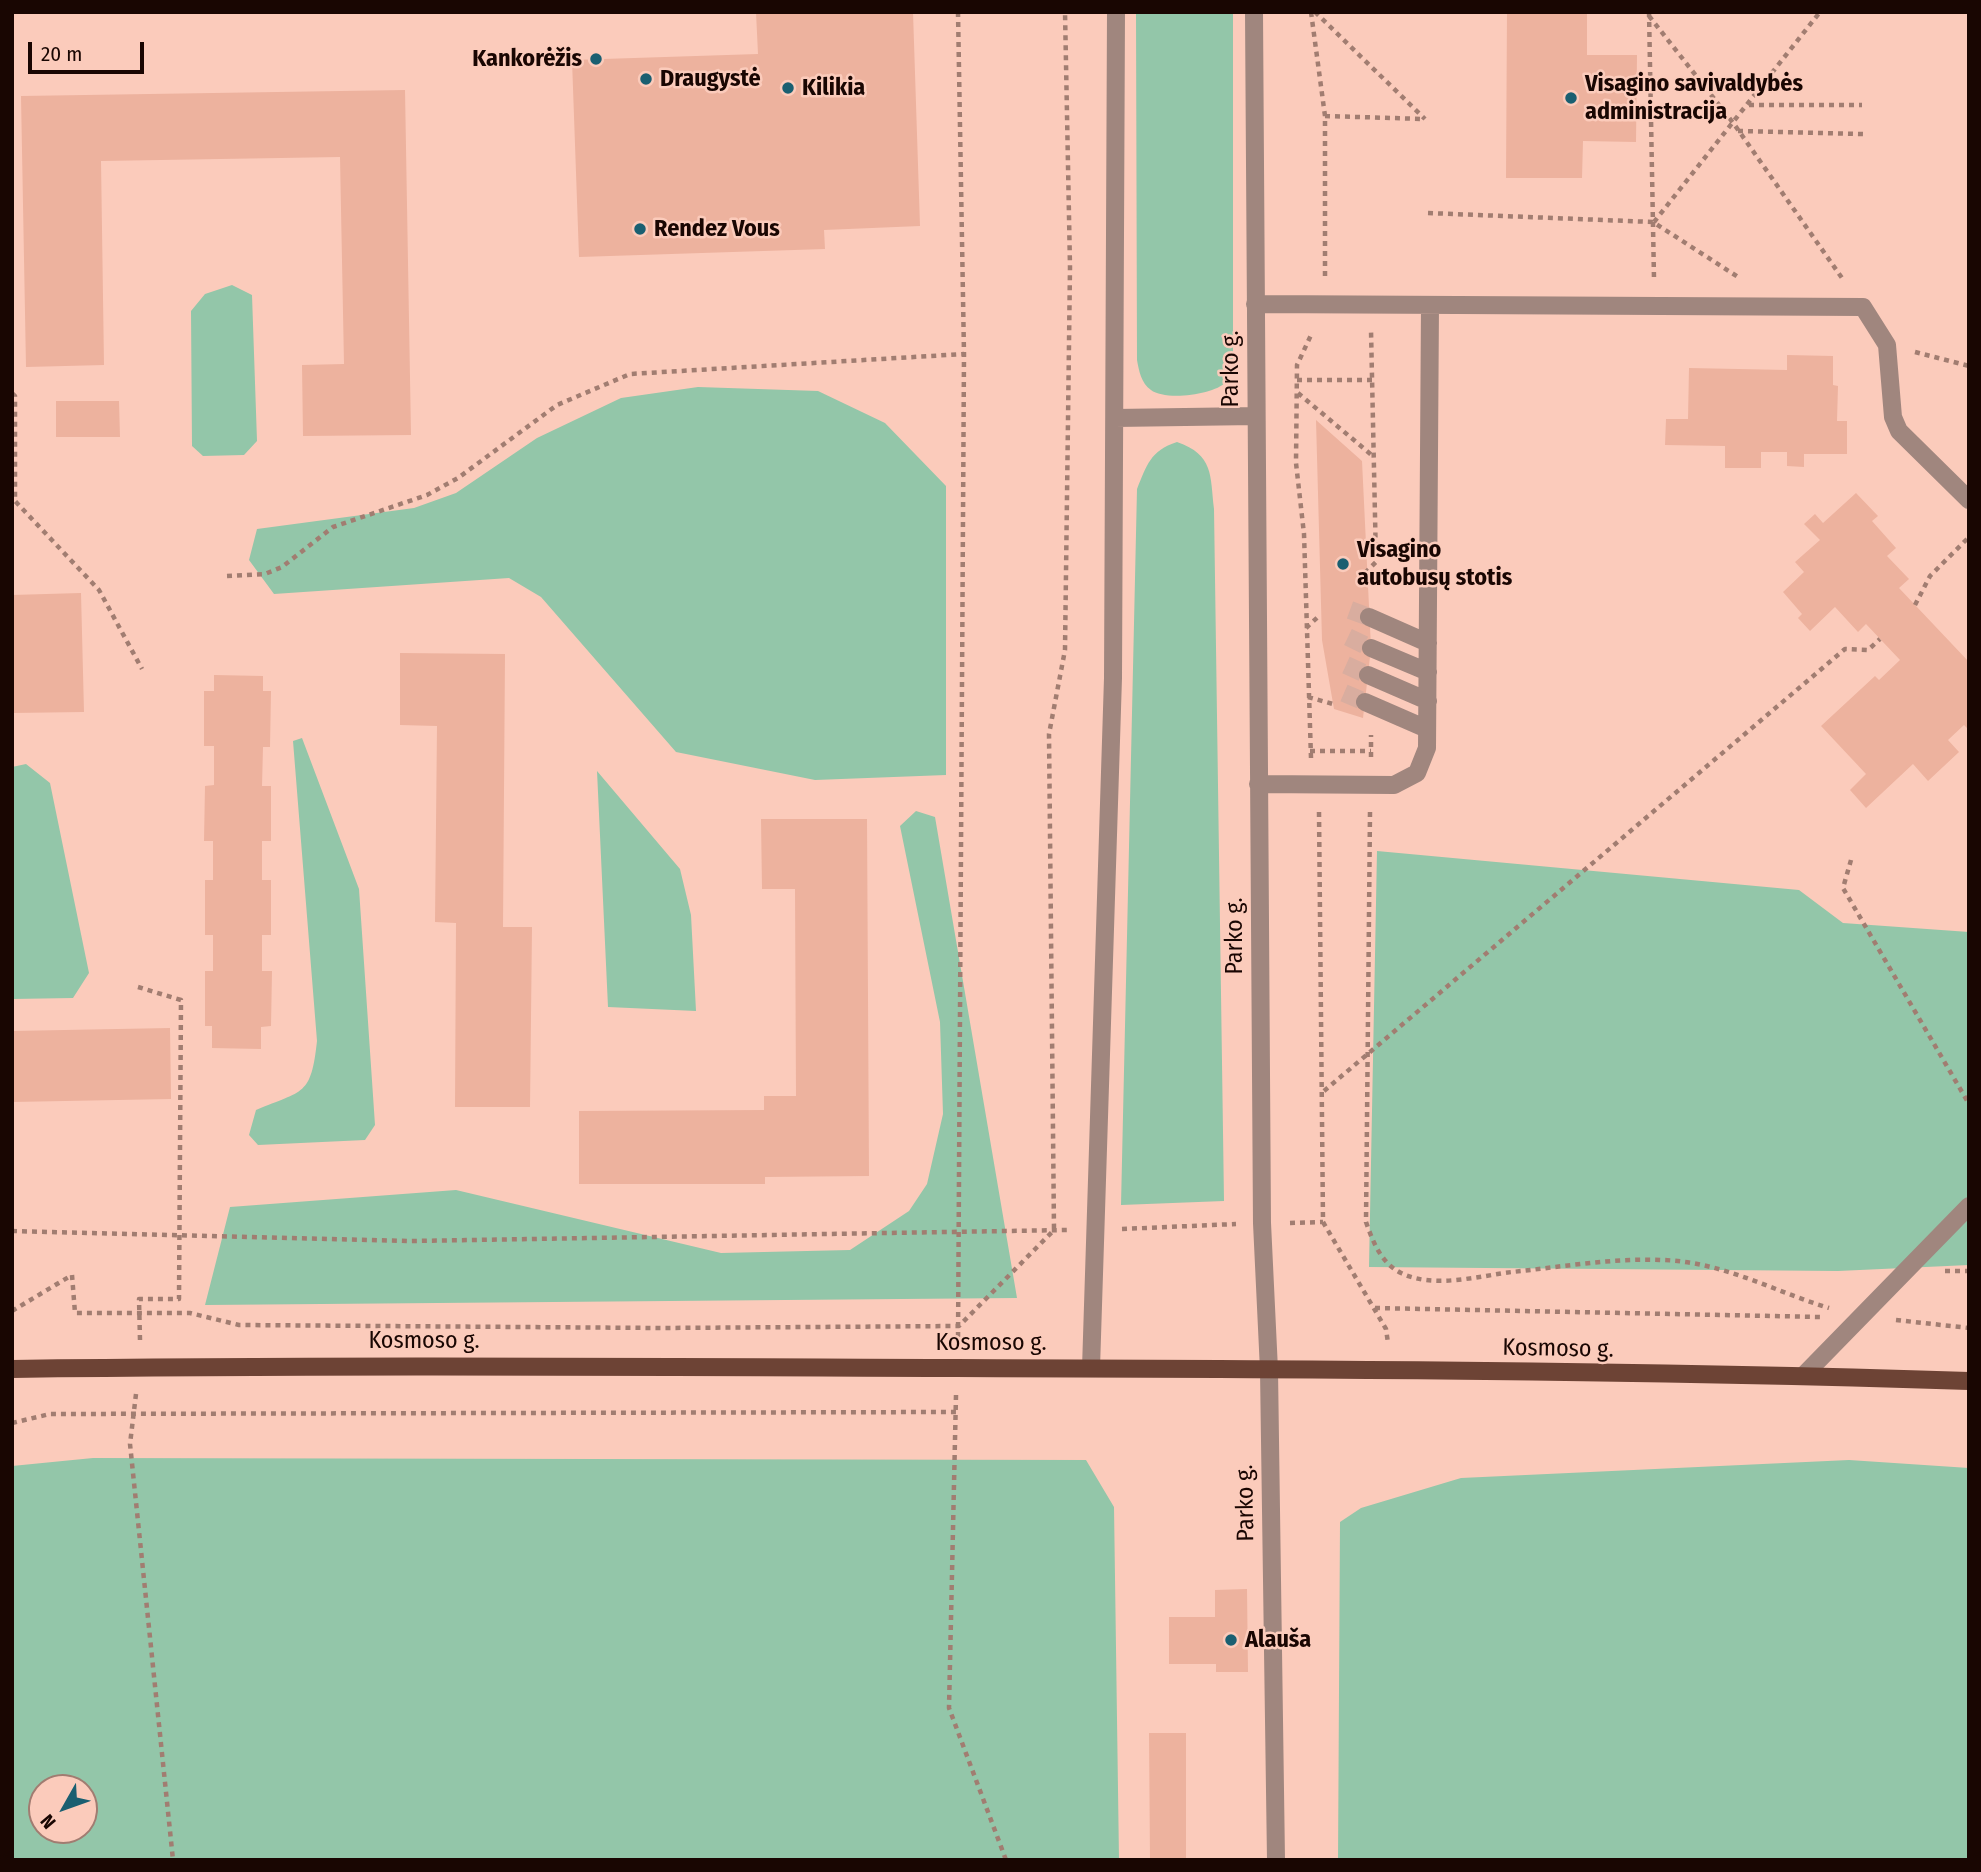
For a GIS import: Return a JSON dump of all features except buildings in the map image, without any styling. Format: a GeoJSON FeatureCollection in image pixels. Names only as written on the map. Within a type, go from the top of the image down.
{"type":"FeatureCollection","features":[{"type":"Feature","properties":{"kind":"main road","name":"Kosmoso g."},"geometry":{"type":"LineString","coordinates":[[12,1368],[417,1365],[1091,1368],[1803,1376],[1969,1381]]}},
{"type":"Feature","properties":{"kind":"street"},"geometry":{"type":"LineString","coordinates":[[1091,1368],[1113,678],[1116,12]]}},
{"type":"Feature","properties":{"kind":"street","name":"Parko g."},"geometry":{"type":"LineString","coordinates":[[1254,12],[1262,1223],[1269,1370],[1276,1860]]}},
{"type":"Feature","properties":{"kind":"street"},"geometry":{"type":"LineString","coordinates":[[1255,304],[1863,307],[1887,345],[1893,417],[1899,430],[1969,500]]}},
{"type":"Feature","properties":{"kind":"street"},"geometry":{"type":"LineString","coordinates":[[1258,784],[1394,785],[1417,773],[1427,748],[1430,305]]}},
{"type":"Feature","properties":{"kind":"street"},"geometry":{"type":"LineString","coordinates":[[1115,418],[1255,416]]}},
{"type":"Feature","properties":{"kind":"street"},"geometry":{"type":"LineString","coordinates":[[1369,618],[1428,643]]}},
{"type":"Feature","properties":{"kind":"street"},"geometry":{"type":"LineString","coordinates":[[1371,648],[1428,672]]}},
{"type":"Feature","properties":{"kind":"street"},"geometry":{"type":"LineString","coordinates":[[1368,675],[1428,701]]}},
{"type":"Feature","properties":{"kind":"street"},"geometry":{"type":"LineString","coordinates":[[1366,702],[1427,729]]}},
{"type":"Feature","properties":{"kind":"street"},"geometry":{"type":"LineString","coordinates":[[1803,1376],[1969,1206]]}},
{"type":"Feature","properties":{"kind":"path"},"geometry":{"type":"LineString","coordinates":[[958,12],[964,354],[959,1326],[949,1708],[1006,1860]]}},
{"type":"Feature","properties":{"kind":"path"},"geometry":{"type":"LineString","coordinates":[[12,1311],[72,1275],[75,1313],[190,1313],[239,1325],[662,1328],[959,1326],[1054,1230],[1049,734],[1065,650],[1070,267],[1065,12]]}},
{"type":"Feature","properties":{"kind":"path"},"geometry":{"type":"LineString","coordinates":[[1313,12],[1425,120],[1325,116]]}},
{"type":"Feature","properties":{"kind":"path"},"geometry":{"type":"LineString","coordinates":[[1313,12],[1325,116],[1325,305],[1297,365],[1296,463],[1304,534],[1310,751],[1319,811],[1323,1222],[1386,1329],[1391,1371]]}},
{"type":"Feature","properties":{"kind":"path"},"geometry":{"type":"LineString","coordinates":[[1653,222],[1734,124],[1820,12]]}},
{"type":"Feature","properties":{"kind":"path"},"geometry":{"type":"LineString","coordinates":[[1649,14],[1734,124],[1863,307]]}},
{"type":"Feature","properties":{"kind":"path"},"geometry":{"type":"LineString","coordinates":[[1649,14],[1654,308]]}},
{"type":"Feature","properties":{"kind":"path"},"geometry":{"type":"LineString","coordinates":[[1748,105],[1862,105]]}},
{"type":"Feature","properties":{"kind":"path"},"geometry":{"type":"LineString","coordinates":[[1738,131],[1863,135]]}},
{"type":"Feature","properties":{"kind":"path"},"geometry":{"type":"LineString","coordinates":[[1428,213],[1653,222],[1742,279]]}},
{"type":"Feature","properties":{"kind":"path"},"geometry":{"type":"LineString","coordinates":[[1365,573],[1376,562],[1371,305]]}},
{"type":"Feature","properties":{"kind":"path"},"geometry":{"type":"LineString","coordinates":[[1887,345],[1969,366]]}},
{"type":"Feature","properties":{"kind":"path"},"geometry":{"type":"LineString","coordinates":[[227,576],[265,574],[282,568],[333,527],[427,495],[458,478],[557,405],[630,374],[964,354]]}},
{"type":"Feature","properties":{"kind":"path"},"geometry":{"type":"LineString","coordinates":[[1297,380],[1372,380]]}},
{"type":"Feature","properties":{"kind":"path"},"geometry":{"type":"LineString","coordinates":[[1297,392],[1374,458]]}},
{"type":"Feature","properties":{"kind":"path"},"geometry":{"type":"LineString","coordinates":[[12,393],[15,396],[14,501],[99,590],[142,669]]}},
{"type":"Feature","properties":{"kind":"path"},"geometry":{"type":"LineString","coordinates":[[1915,605],[1930,576],[1969,537]]}},
{"type":"Feature","properties":{"kind":"path"},"geometry":{"type":"LineString","coordinates":[[1306,628],[1320,615]]}},
{"type":"Feature","properties":{"kind":"path"},"geometry":{"type":"LineString","coordinates":[[1323,1092],[1845,649],[1868,650],[1880,639]]}},
{"type":"Feature","properties":{"kind":"path"},"geometry":{"type":"LineString","coordinates":[[1308,697],[1333,704]]}},
{"type":"Feature","properties":{"kind":"path"},"geometry":{"type":"LineString","coordinates":[[1372,727],[1366,1222],[1374,1246],[1387,1263],[1402,1273],[1445,1280],[1593,1263],[1662,1259],[1721,1267],[1787,1295],[1861,1318]]}},
{"type":"Feature","properties":{"kind":"path"},"geometry":{"type":"LineString","coordinates":[[1310,751],[1371,751]]}},
{"type":"Feature","properties":{"kind":"path"},"geometry":{"type":"LineString","coordinates":[[1851,860],[1843,888],[1969,1104]]}},
{"type":"Feature","properties":{"kind":"path"},"geometry":{"type":"LineString","coordinates":[[138,987],[181,1000],[179,1299],[139,1299],[140,1367],[130,1444],[173,1860]]}},
{"type":"Feature","properties":{"kind":"path"},"geometry":{"type":"LineString","coordinates":[[12,1231],[411,1241],[959,1230],[1096,1230],[1323,1222]]}},
{"type":"Feature","properties":{"kind":"path"},"geometry":{"type":"LineString","coordinates":[[1374,1308],[1861,1318],[1969,1328]]}},
{"type":"Feature","properties":{"kind":"path"},"geometry":{"type":"LineString","coordinates":[[12,1423],[50,1414],[956,1412]]}},
{"type":"Feature","properties":{"kind":"green space"},"geometry":{"type":"Polygon","coordinates":[[[1136,12],[1233,12],[1233,366],[1228,379],[1220,387],[1189,395],[1167,395],[1151,390],[1143,380],[1137,360],[1136,12]]]}},
{"type":"Feature","properties":{"kind":"green space"},"geometry":{"type":"Polygon","coordinates":[[[232,285],[252,295],[257,441],[244,455],[203,456],[192,446],[191,311],[205,294],[232,285]]]}},
{"type":"Feature","properties":{"kind":"green space"},"geometry":{"type":"Polygon","coordinates":[[[698,387],[818,391],[885,423],[946,486],[946,775],[815,780],[676,752],[541,597],[509,578],[274,594],[249,560],[257,529],[414,508],[456,493],[537,438],[621,398],[698,387]]]}},
{"type":"Feature","properties":{"kind":"green space"},"geometry":{"type":"Polygon","coordinates":[[[1177,442],[1198,453],[1204,460],[1210,476],[1214,509],[1224,1201],[1121,1205],[1137,489],[1155,454],[1177,442]]]}},
{"type":"Feature","properties":{"kind":"green space"},"geometry":{"type":"Polygon","coordinates":[[[302,738],[359,889],[375,1125],[365,1140],[258,1145],[249,1135],[256,1110],[302,1089],[312,1072],[317,1041],[293,741],[302,738]]]}},
{"type":"Feature","properties":{"kind":"green space"},"geometry":{"type":"Polygon","coordinates":[[[26,764],[50,783],[89,973],[73,998],[12,999],[12,767],[26,764]]]}},
{"type":"Feature","properties":{"kind":"green space"},"geometry":{"type":"Polygon","coordinates":[[[597,771],[680,869],[691,915],[696,1011],[608,1007],[597,771]]]}},
{"type":"Feature","properties":{"kind":"green space"},"geometry":{"type":"Polygon","coordinates":[[[916,811],[935,817],[1017,1298],[205,1305],[230,1207],[456,1190],[721,1253],[850,1250],[909,1211],[927,1184],[943,1114],[940,1022],[900,826],[916,811]]]}},
{"type":"Feature","properties":{"kind":"green space"},"geometry":{"type":"Polygon","coordinates":[[[1377,851],[1799,890],[1843,923],[1969,932],[1969,1265],[1838,1271],[1369,1267],[1377,851]]]}},
{"type":"Feature","properties":{"kind":"green space"},"geometry":{"type":"Polygon","coordinates":[[[93,1458],[1086,1460],[1114,1507],[1119,1860],[12,1860],[12,1466],[93,1458]]]}},
{"type":"Feature","properties":{"kind":"green space"},"geometry":{"type":"Polygon","coordinates":[[[1849,1460],[1969,1468],[1969,1860],[1338,1860],[1340,1522],[1361,1508],[1461,1478],[1849,1460]]]}},
{"type":"Feature","properties":{"kind":"tunnel"},"geometry":{"type":"LineString","coordinates":[[1350,610],[1369,617]]}},
{"type":"Feature","properties":{"kind":"tunnel"},"geometry":{"type":"LineString","coordinates":[[1348,637],[1371,648]]}},
{"type":"Feature","properties":{"kind":"tunnel"},"geometry":{"type":"LineString","coordinates":[[1346,665],[1368,675]]}},
{"type":"Feature","properties":{"kind":"tunnel"},"geometry":{"type":"LineString","coordinates":[[1344,693],[1365,702]]}},
{"type":"Feature","properties":{"kind":"place","name":"Kankorėžis"},"geometry":{"type":"Point","coordinates":[596,59]}},
{"type":"Feature","properties":{"kind":"place","name":"Draugystė"},"geometry":{"type":"Point","coordinates":[646,79]}},
{"type":"Feature","properties":{"kind":"place","name":"Kilikia"},"geometry":{"type":"Point","coordinates":[788,88]}},
{"type":"Feature","properties":{"kind":"place","name":"Visagino savivaldybės administracija"},"geometry":{"type":"Point","coordinates":[1571,98]}},
{"type":"Feature","properties":{"kind":"place","name":"Rendez Vous"},"geometry":{"type":"Point","coordinates":[640,229]}},
{"type":"Feature","properties":{"kind":"place","name":"Visagino autobusų stotis"},"geometry":{"type":"Point","coordinates":[1343,564]}},
{"type":"Feature","properties":{"kind":"place","name":"Alauša"},"geometry":{"type":"Point","coordinates":[1231,1640]}}]}
